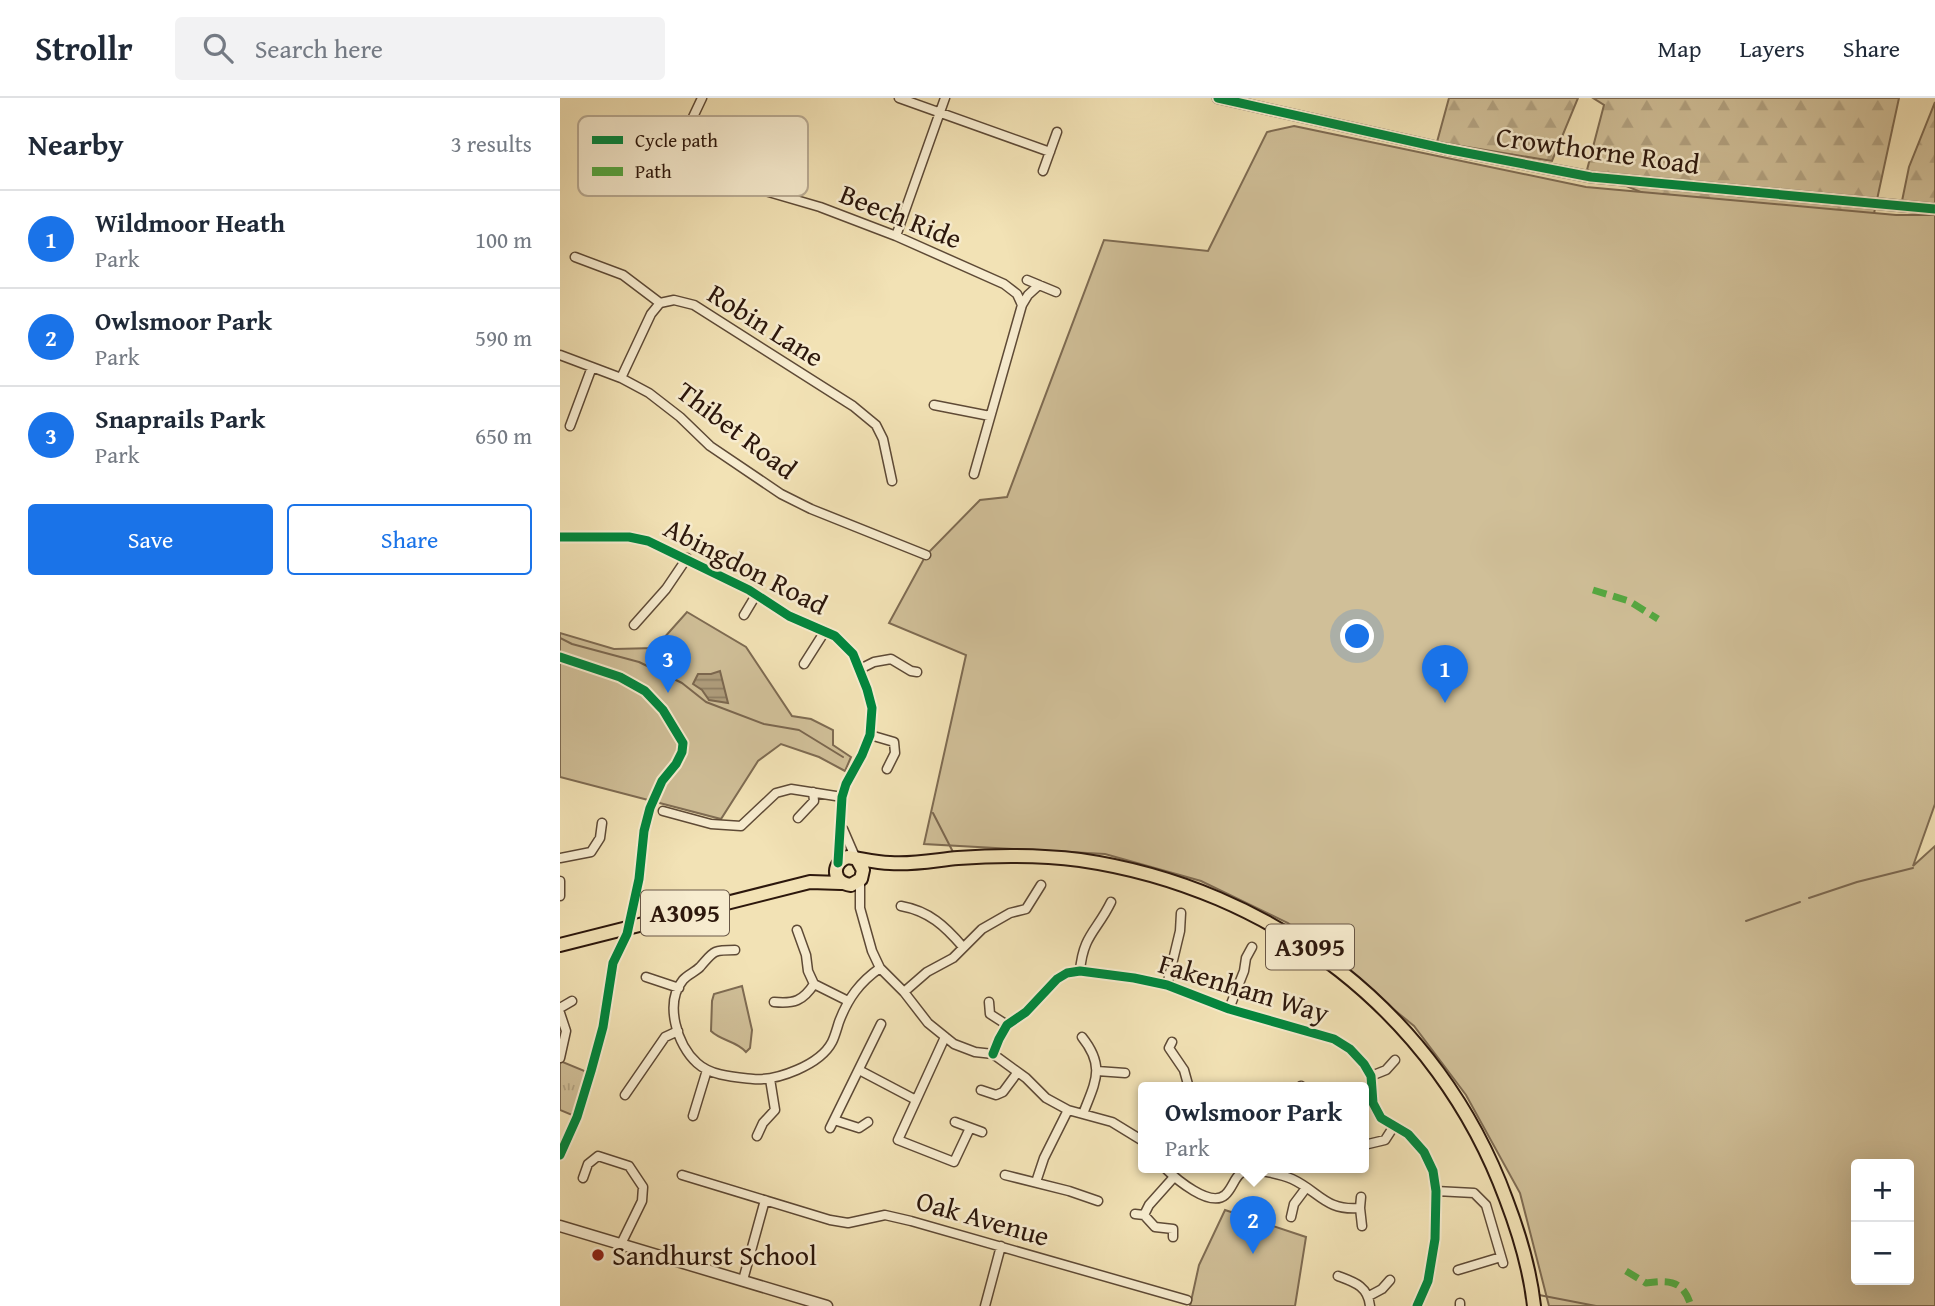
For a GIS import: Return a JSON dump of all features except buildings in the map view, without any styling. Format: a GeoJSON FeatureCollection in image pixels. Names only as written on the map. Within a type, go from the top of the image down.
{"type":"FeatureCollection","features":[{"type":"Feature","properties":{"kind":"main road","name":"A3095"},"geometry":{"type":"LineString","coordinates":[[857,860],[893,864],[1016,855],[1054,857],[1114,866],[1161,877],[1213,895],[1306,944],[1342,971],[1387,1012],[1435,1069],[1463,1109],[1491,1162],[1509,1208],[1522,1247],[1534,1306]]}},
{"type":"Feature","properties":{"kind":"main road"},"geometry":{"type":"LineString","coordinates":[[846,858],[857,860],[863,867],[861,879],[853,885],[844,884],[836,877],[837,865],[846,858]]}},
{"type":"Feature","properties":{"kind":"main road","name":"A3095"},"geometry":{"type":"LineString","coordinates":[[861,879],[893,864]]}},
{"type":"Feature","properties":{"kind":"main road","name":"A3095"},"geometry":{"type":"LineString","coordinates":[[810,882],[837,865]]}},
{"type":"Feature","properties":{"kind":"main road","name":"A3095"},"geometry":{"type":"LineString","coordinates":[[560,945],[810,882],[844,884]]}},
{"type":"Feature","properties":{"kind":"street","name":"Beech Ride"},"geometry":{"type":"LineString","coordinates":[[694,116],[702,98]]}},
{"type":"Feature","properties":{"kind":"street"},"geometry":{"type":"LineString","coordinates":[[899,98],[1050,152]]}},
{"type":"Feature","properties":{"kind":"street"},"geometry":{"type":"LineString","coordinates":[[896,236],[945,98]]}},
{"type":"Feature","properties":{"kind":"street","name":"Crowthorne Road"},"geometry":{"type":"LineString","coordinates":[[1218,98],[1609,180],[1935,209]]}},
{"type":"Feature","properties":{"kind":"street"},"geometry":{"type":"LineString","coordinates":[[1043,171],[1057,132]]}},
{"type":"Feature","properties":{"kind":"street","name":"Beech Ride"},"geometry":{"type":"LineString","coordinates":[[780,196],[820,207],[896,236],[1004,284],[1017,295]]}},
{"type":"Feature","properties":{"kind":"street","name":"Robin Lane"},"geometry":{"type":"LineString","coordinates":[[575,257],[623,275],[660,303],[674,300],[694,305],[853,406],[876,425],[883,439],[892,481]]}},
{"type":"Feature","properties":{"kind":"street"},"geometry":{"type":"LineString","coordinates":[[1027,280],[1056,292]]}},
{"type":"Feature","properties":{"kind":"street"},"geometry":{"type":"LineString","coordinates":[[975,474],[1022,305],[1039,285]]}},
{"type":"Feature","properties":{"kind":"street"},"geometry":{"type":"LineString","coordinates":[[1022,305],[1017,295],[1028,295]]}},
{"type":"Feature","properties":{"kind":"street"},"geometry":{"type":"LineString","coordinates":[[621,378],[651,314],[660,303]]}},
{"type":"Feature","properties":{"kind":"street","name":"Thibet Road"},"geometry":{"type":"LineString","coordinates":[[560,355],[621,378],[649,393],[680,417],[710,446],[781,494],[926,555]]}},
{"type":"Feature","properties":{"kind":"street"},"geometry":{"type":"LineString","coordinates":[[570,426],[592,367]]}},
{"type":"Feature","properties":{"kind":"street"},"geometry":{"type":"LineString","coordinates":[[934,405],[989,416]]}},
{"type":"Feature","properties":{"kind":"street","name":"Abingdon Road"},"geometry":{"type":"LineString","coordinates":[[560,537],[629,537],[648,541],[756,594],[789,616],[835,636],[853,654],[872,708],[870,735],[842,797],[842,826],[837,865]]}},
{"type":"Feature","properties":{"kind":"street"},"geometry":{"type":"LineString","coordinates":[[635,625],[666,589],[687,558]]}},
{"type":"Feature","properties":{"kind":"street"},"geometry":{"type":"LineString","coordinates":[[744,615],[756,594]]}},
{"type":"Feature","properties":{"kind":"street"},"geometry":{"type":"LineString","coordinates":[[804,664],[825,631]]}},
{"type":"Feature","properties":{"kind":"street"},"geometry":{"type":"LineString","coordinates":[[860,669],[874,662],[891,659],[917,672]]}},
{"type":"Feature","properties":{"kind":"street"},"geometry":{"type":"LineString","coordinates":[[870,735],[894,742],[893,758],[887,769]]}},
{"type":"Feature","properties":{"kind":"street"},"geometry":{"type":"LineString","coordinates":[[663,811],[710,824],[741,826],[776,793],[791,789],[842,797]]}},
{"type":"Feature","properties":{"kind":"street"},"geometry":{"type":"LineString","coordinates":[[798,818],[814,801],[813,792]]}},
{"type":"Feature","properties":{"kind":"street"},"geometry":{"type":"LineString","coordinates":[[560,858],[591,852],[600,838],[602,823]]}},
{"type":"Feature","properties":{"kind":"street","name":"Abingdon Road"},"geometry":{"type":"LineString","coordinates":[[842,826],[857,860]]}},
{"type":"Feature","properties":{"kind":"street"},"geometry":{"type":"LineString","coordinates":[[861,879],[860,908],[872,951],[880,968],[904,992],[928,1023],[965,1049],[993,1054],[1026,1078],[1046,1098],[1068,1110],[1112,1122],[1138,1138]]}},
{"type":"Feature","properties":{"kind":"street"},"geometry":{"type":"LineString","coordinates":[[560,881],[560,896]]}},
{"type":"Feature","properties":{"kind":"street"},"geometry":{"type":"LineString","coordinates":[[844,884],[860,908]]}},
{"type":"Feature","properties":{"kind":"street"},"geometry":{"type":"LineString","coordinates":[[904,992],[926,972],[953,958],[982,929],[997,919],[1026,909],[1041,885]]}},
{"type":"Feature","properties":{"kind":"street"},"geometry":{"type":"LineString","coordinates":[[993,1054],[1007,1026],[1026,1012],[1057,979],[1080,971],[1084,946],[1111,902]]}},
{"type":"Feature","properties":{"kind":"street"},"geometry":{"type":"LineString","coordinates":[[901,906],[913,908],[939,922],[963,947]]}},
{"type":"Feature","properties":{"kind":"street"},"geometry":{"type":"LineString","coordinates":[[1167,985],[1176,950],[1181,912]]}},
{"type":"Feature","properties":{"kind":"street"},"geometry":{"type":"LineString","coordinates":[[797,930],[806,955],[807,971],[814,984],[848,1001]]}},
{"type":"Feature","properties":{"kind":"street"},"geometry":{"type":"LineString","coordinates":[[1229,1009],[1252,947]]}},
{"type":"Feature","properties":{"kind":"street"},"geometry":{"type":"LineString","coordinates":[[735,950],[708,954],[699,969],[683,979],[675,999],[675,1022],[681,1043],[696,1063],[719,1075],[770,1079],[800,1069],[831,1044],[848,1001],[864,979],[880,968]]}},
{"type":"Feature","properties":{"kind":"street","name":"Fakenham Way"},"geometry":{"type":"LineString","coordinates":[[1080,971],[1167,985],[1229,1009],[1334,1039],[1350,1049],[1371,1076],[1373,1103],[1381,1118],[1408,1134],[1424,1152],[1433,1171],[1436,1191],[1435,1239],[1428,1281],[1417,1306]]}},
{"type":"Feature","properties":{"kind":"street"},"geometry":{"type":"LineString","coordinates":[[646,976],[679,988]]}},
{"type":"Feature","properties":{"kind":"street"},"geometry":{"type":"LineString","coordinates":[[774,1002],[798,1001],[806,996],[814,984]]}},
{"type":"Feature","properties":{"kind":"street"},"geometry":{"type":"LineString","coordinates":[[561,1054],[566,1031],[560,1011],[572,1002]]}},
{"type":"Feature","properties":{"kind":"street"},"geometry":{"type":"LineString","coordinates":[[989,1002],[990,1014],[1007,1026]]}},
{"type":"Feature","properties":{"kind":"street"},"geometry":{"type":"LineString","coordinates":[[868,1122],[859,1128],[832,1124],[881,1024]]}},
{"type":"Feature","properties":{"kind":"street"},"geometry":{"type":"LineString","coordinates":[[625,1095],[665,1037],[678,1031]]}},
{"type":"Feature","properties":{"kind":"street"},"geometry":{"type":"LineString","coordinates":[[945,1037],[898,1140],[954,1162],[970,1128]]}},
{"type":"Feature","properties":{"kind":"street"},"geometry":{"type":"LineString","coordinates":[[1082,1037],[1093,1050],[1097,1062],[1097,1078],[1083,1114]]}},
{"type":"Feature","properties":{"kind":"street"},"geometry":{"type":"LineString","coordinates":[[1172,1042],[1169,1048],[1184,1070],[1187,1082]]}},
{"type":"Feature","properties":{"kind":"street"},"geometry":{"type":"LineString","coordinates":[[1371,1076],[1386,1070],[1395,1060]]}},
{"type":"Feature","properties":{"kind":"street"},"geometry":{"type":"LineString","coordinates":[[693,1116],[707,1070]]}},
{"type":"Feature","properties":{"kind":"street"},"geometry":{"type":"LineString","coordinates":[[859,1070],[916,1100]]}},
{"type":"Feature","properties":{"kind":"street"},"geometry":{"type":"LineString","coordinates":[[1097,1071],[1125,1073]]}},
{"type":"Feature","properties":{"kind":"street"},"geometry":{"type":"LineString","coordinates":[[981,1090],[996,1095],[1003,1092],[1017,1073]]}},
{"type":"Feature","properties":{"kind":"street"},"geometry":{"type":"LineString","coordinates":[[757,1136],[763,1123],[775,1110],[770,1079]]}},
{"type":"Feature","properties":{"kind":"street"},"geometry":{"type":"LineString","coordinates":[[1036,1182],[1044,1158],[1068,1110]]}},
{"type":"Feature","properties":{"kind":"street"},"geometry":{"type":"LineString","coordinates":[[955,1122],[982,1132]]}},
{"type":"Feature","properties":{"kind":"street"},"geometry":{"type":"LineString","coordinates":[[1369,1144],[1385,1140],[1394,1126]]}},
{"type":"Feature","properties":{"kind":"street"},"geometry":{"type":"LineString","coordinates":[[583,1178],[588,1164],[598,1156],[629,1166],[643,1186],[642,1201],[621,1244]]}},
{"type":"Feature","properties":{"kind":"street"},"geometry":{"type":"LineString","coordinates":[[1170,1173],[1195,1192],[1212,1199],[1227,1194],[1236,1177],[1244,1173]]}},
{"type":"Feature","properties":{"kind":"street"},"geometry":{"type":"LineString","coordinates":[[1272,1173],[1293,1179],[1331,1205],[1344,1209],[1360,1208]]}},
{"type":"Feature","properties":{"kind":"street","name":"Oak Avenue"},"geometry":{"type":"LineString","coordinates":[[682,1175],[830,1220],[848,1223],[885,1215],[1187,1300]]}},
{"type":"Feature","properties":{"kind":"street"},"geometry":{"type":"LineString","coordinates":[[1005,1175],[1098,1201]]}},
{"type":"Feature","properties":{"kind":"street"},"geometry":{"type":"LineString","coordinates":[[1173,1237],[1173,1229],[1155,1227],[1140,1214],[1174,1177]]}},
{"type":"Feature","properties":{"kind":"street"},"geometry":{"type":"LineString","coordinates":[[1291,1217],[1294,1204],[1306,1188]]}},
{"type":"Feature","properties":{"kind":"street"},"geometry":{"type":"LineString","coordinates":[[1436,1191],[1474,1193],[1486,1205],[1502,1260],[1458,1270]]}},
{"type":"Feature","properties":{"kind":"street"},"geometry":{"type":"LineString","coordinates":[[1361,1196],[1362,1226]]}},
{"type":"Feature","properties":{"kind":"street"},"geometry":{"type":"LineString","coordinates":[[743,1280],[765,1200]]}},
{"type":"Feature","properties":{"kind":"street"},"geometry":{"type":"LineString","coordinates":[[560,1226],[827,1306]]}},
{"type":"Feature","properties":{"kind":"street"},"geometry":{"type":"LineString","coordinates":[[985,1306],[1001,1246]]}},
{"type":"Feature","properties":{"kind":"street"},"geometry":{"type":"LineString","coordinates":[[1338,1276],[1359,1284],[1369,1296],[1370,1306]]}},
{"type":"Feature","properties":{"kind":"street"},"geometry":{"type":"LineString","coordinates":[[1369,1296],[1382,1289],[1390,1280]]}},
{"type":"Feature","properties":{"kind":"green space"},"geometry":{"type":"Polygon","coordinates":[[[1449,98],[1578,98],[1552,161],[1437,142],[1449,98]]]}},
{"type":"Feature","properties":{"kind":"green space"},"geometry":{"type":"Polygon","coordinates":[[[1593,98],[1899,98],[1823,449],[1658,199],[1587,170],[1604,105],[1593,98]]]}},
{"type":"Feature","properties":{"kind":"green space"},"geometry":{"type":"Polygon","coordinates":[[[1935,102],[1935,205],[1902,201],[1909,167],[1935,102]]]}},
{"type":"Feature","properties":{"kind":"green space"},"geometry":{"type":"Polygon","coordinates":[[[1294,126],[1586,187],[1896,215],[1935,215],[1935,804],[1913,866],[1935,846],[1935,1306],[1549,1306],[1520,1193],[1466,1095],[1414,1026],[1288,923],[1201,881],[1105,854],[924,844],[966,655],[889,623],[926,555],[980,500],[1007,497],[1104,240],[1208,251],[1267,132],[1294,126]]]}},
{"type":"Feature","properties":{"kind":"green space"},"geometry":{"type":"Polygon","coordinates":[[[687,612],[746,647],[792,716],[811,719],[833,730],[833,745],[851,757],[845,771],[819,757],[781,744],[758,761],[721,819],[560,777],[560,633],[614,649],[655,648],[687,612]]]}},
{"type":"Feature","properties":{"kind":"green space"},"geometry":{"type":"Polygon","coordinates":[[[742,986],[752,1030],[750,1048],[746,1052],[711,1031],[714,994],[742,986]]]}},
{"type":"Feature","properties":{"kind":"green space"},"geometry":{"type":"Polygon","coordinates":[[[560,1061],[587,1072],[572,1115],[560,1110],[560,1061]]]}},
{"type":"Feature","properties":{"kind":"green space"},"geometry":{"type":"Polygon","coordinates":[[[1225,1210],[1306,1237],[1295,1306],[1190,1306],[1199,1265],[1225,1210]]]}},
{"type":"Feature","properties":{"kind":"shaded area"},"geometry":{"type":"Polygon","coordinates":[[[720,671],[728,703],[709,700],[702,690],[693,684],[698,674],[720,671]]]}},
{"type":"Feature","properties":{"kind":"waterway"},"geometry":{"type":"LineString","coordinates":[[560,638],[572,644],[639,662],[682,683],[706,702],[764,724],[799,730],[843,757]]}},
{"type":"Feature","properties":{"kind":"waterway"},"geometry":{"type":"LineString","coordinates":[[933,813],[953,852]]}},
{"type":"Feature","properties":{"kind":"waterway"},"geometry":{"type":"LineString","coordinates":[[1809,898],[1913,868]]}},
{"type":"Feature","properties":{"kind":"waterway"},"geometry":{"type":"LineString","coordinates":[[1746,921],[1800,902]]}},
{"type":"Feature","properties":{"kind":"waterway"},"geometry":{"type":"LineString","coordinates":[[1539,1295],[1596,1306]]}},
{"type":"Feature","properties":{"kind":"marked path"},"geometry":{"type":"LineString","coordinates":[[1593,590],[1629,601],[1658,619]]}},
{"type":"Feature","properties":{"kind":"marked path"},"geometry":{"type":"LineString","coordinates":[[1626,1271],[1646,1283],[1669,1282],[1680,1287],[1691,1306]]}},
{"type":"Feature","properties":{"kind":"cycle path"},"geometry":{"type":"LineString","coordinates":[[1218,98],[1446,149],[1591,177],[1935,209]]}},
{"type":"Feature","properties":{"kind":"cycle path"},"geometry":{"type":"LineString","coordinates":[[560,537],[629,537],[648,541],[749,590],[789,616],[835,636],[853,654],[872,708],[870,735],[842,797],[838,863]]}},
{"type":"Feature","properties":{"kind":"cycle path"},"geometry":{"type":"LineString","coordinates":[[560,657],[620,677],[645,691],[663,710],[683,743],[676,764],[662,781],[650,808],[644,831],[639,879],[627,934],[613,963],[603,1027],[577,1117],[560,1155]]}},
{"type":"Feature","properties":{"kind":"cycle path"},"geometry":{"type":"LineString","coordinates":[[993,1054],[1007,1025],[1026,1012],[1057,979],[1067,973],[1080,971],[1167,985],[1229,1009],[1334,1039],[1350,1049],[1364,1064],[1371,1076],[1373,1103],[1381,1118],[1408,1134],[1424,1152],[1433,1171],[1436,1191],[1435,1239],[1428,1281],[1417,1306]]}},
{"type":"Feature","properties":{"kind":"place","name":"Snaprails Park"},"geometry":{"type":"Point","coordinates":[668,693]}},
{"type":"Feature","properties":{"kind":"place","name":"Wildmoor Heath"},"geometry":{"type":"Point","coordinates":[1445,703]}},
{"type":"Feature","properties":{"kind":"place","name":"Owlsmoor Park"},"geometry":{"type":"Point","coordinates":[1253,1254]}},
{"type":"Feature","properties":{"kind":"place","name":"Sandhurst School"},"geometry":{"type":"Point","coordinates":[598,1255]}}]}
